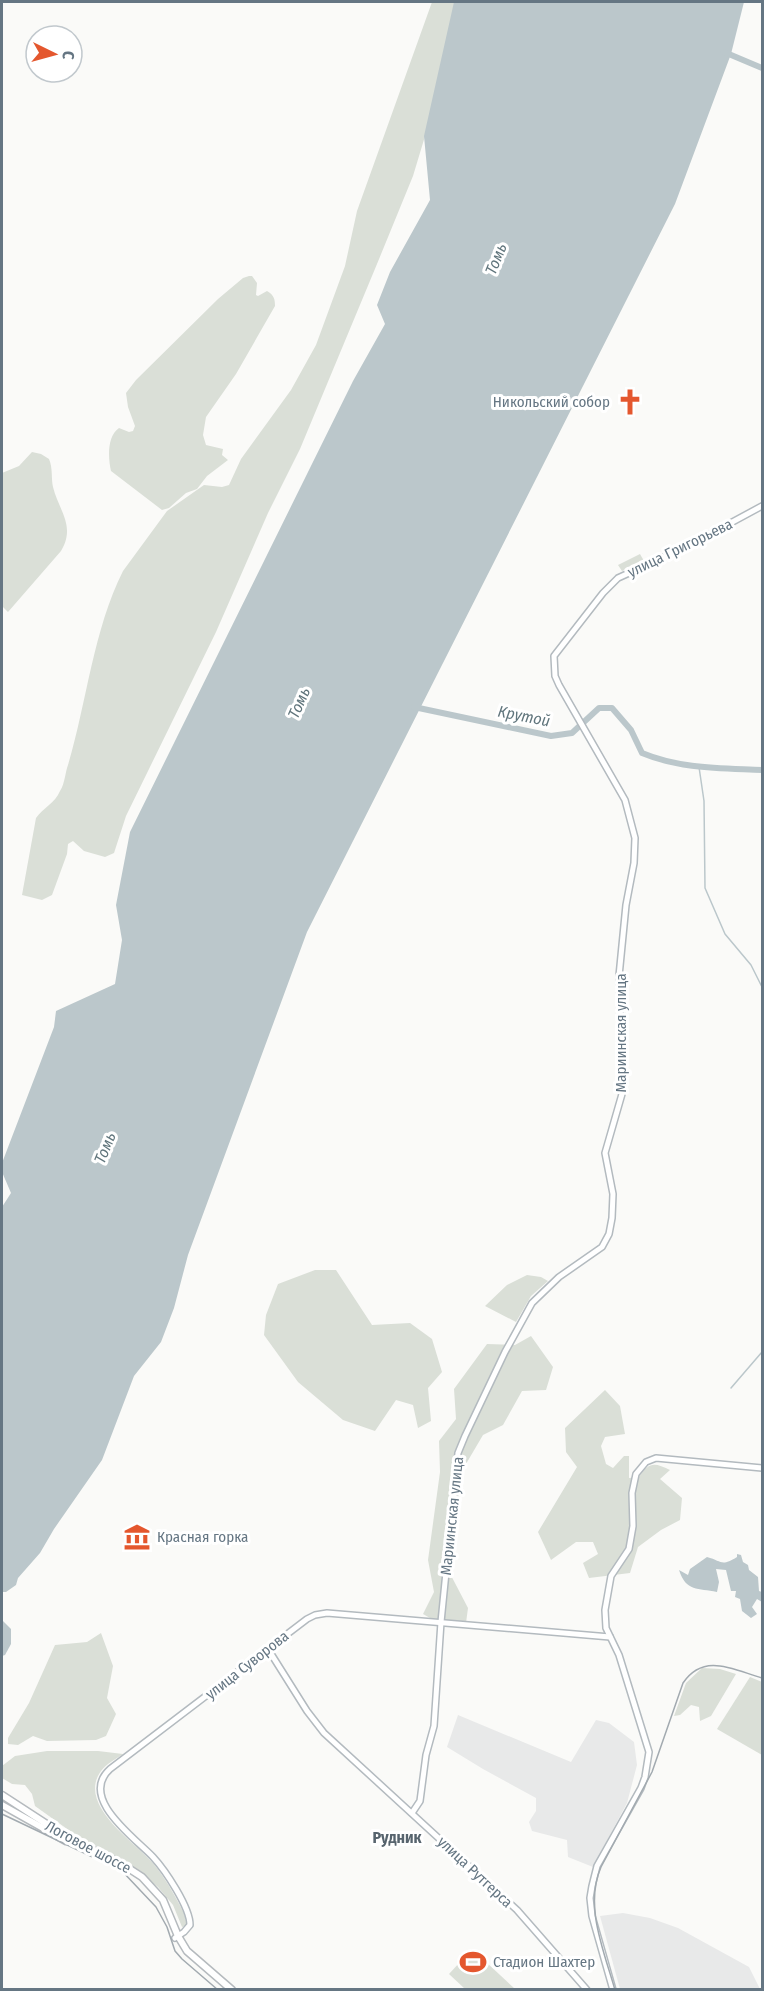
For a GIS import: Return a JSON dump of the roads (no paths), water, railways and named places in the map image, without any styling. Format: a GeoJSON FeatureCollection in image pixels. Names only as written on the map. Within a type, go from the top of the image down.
{"type":"FeatureCollection","features":[{"type":"Feature","properties":{"kind":"main road","name":"улица Григорьева"},"geometry":{"type":"LineString","coordinates":[[554,660],[556,652],[603,593],[618,578],[688,546],[762,506]]}},
{"type":"Feature","properties":{"kind":"main road","name":"Мариинская улица"},"geometry":{"type":"LineString","coordinates":[[412,1813],[420,1801],[426,1755],[434,1726],[441,1622],[458,1453],[532,1303],[559,1277],[602,1246],[609,1234],[612,1218],[613,1194],[605,1153],[622,1094],[620,967],[635,838],[625,800],[555,676],[554,660]]}},
{"type":"Feature","properties":{"kind":"main road"},"geometry":{"type":"LineString","coordinates":[[593,1636],[601,1631],[605,1624],[609,1581],[629,1549],[633,1526],[632,1493],[636,1474],[646,1462],[656,1458],[762,1468]]}},
{"type":"Feature","properties":{"kind":"main road","name":"улица Суворова"},"geometry":{"type":"LineString","coordinates":[[177,1937],[190,1925],[188,1914],[160,1866],[121,1826],[105,1804],[101,1792],[102,1781],[110,1769],[307,1619],[319,1614],[610,1637]]}},
{"type":"Feature","properties":{"kind":"main road"},"geometry":{"type":"LineString","coordinates":[[605,1624],[619,1654],[649,1752],[641,1788],[597,1866],[590,1898],[597,1935],[613,1989]]}},
{"type":"Feature","properties":{"kind":"main road","name":"улица Рутгерса"},"geometry":{"type":"LineString","coordinates":[[267,1649],[307,1712],[324,1733],[517,1910],[587,1989]]}},
{"type":"Feature","properties":{"kind":"main road","name":"Логовое шоссе"},"geometry":{"type":"LineString","coordinates":[[2,1795],[49,1827],[123,1864],[142,1877],[163,1900],[177,1937],[187,1951],[232,1989]]}},
{"type":"Feature","properties":{"kind":"main road","name":"Логовое шоссе"},"geometry":{"type":"LineString","coordinates":[[2,1804],[70,1844],[130,1872],[161,1903],[185,1954],[226,1989]]}},
{"type":"Feature","properties":{"kind":"water","name":"Томь"},"geometry":{"type":"Polygon","coordinates":[[[454,2],[744,2],[731,54],[675,204],[307,932],[188,1255],[174,1308],[161,1342],[134,1376],[102,1460],[40,1553],[18,1578],[16,1585],[2,1592],[2,1207],[11,1193],[2,1172],[2,1163],[54,1027],[56,1011],[115,984],[122,940],[116,905],[130,832],[353,381],[385,324],[377,305],[390,272],[430,200],[424,136],[454,2]]]}},
{"type":"Feature","properties":{"kind":"water"},"geometry":{"type":"Polygon","coordinates":[[[737,1554],[741,1555],[749,1570],[758,1577],[759,1591],[762,1592],[762,1602],[757,1599],[752,1607],[757,1614],[751,1618],[742,1611],[740,1599],[735,1597],[736,1591],[731,1591],[726,1570],[716,1569],[719,1582],[717,1592],[689,1586],[679,1570],[688,1575],[690,1569],[707,1557],[724,1562],[737,1557],[737,1554]]]}},
{"type":"Feature","properties":{"kind":"water"},"geometry":{"type":"Polygon","coordinates":[[[2,1620],[11,1629],[11,1644],[2,1656],[2,1620]]]}},
{"type":"Feature","properties":{"kind":"waterway"},"geometry":{"type":"LineString","coordinates":[[724,52],[762,68]]}},
{"type":"Feature","properties":{"kind":"waterway","name":"Крутой"},"geometry":{"type":"LineString","coordinates":[[414,707],[551,736],[572,733],[599,708],[612,708],[631,730],[642,753],[686,765],[762,770]]}},
{"type":"Feature","properties":{"kind":"waterway"},"geometry":{"type":"LineString","coordinates":[[699,767],[704,801],[705,888],[725,934],[751,965],[762,987]]}},
{"type":"Feature","properties":{"kind":"waterway"},"geometry":{"type":"LineString","coordinates":[[731,1388],[762,1352]]}},
{"type":"Feature","properties":{"kind":"tram line"},"geometry":{"type":"LineString","coordinates":[[615,1990],[601,1944],[595,1913],[596,1882],[601,1867],[652,1772],[683,1683],[700,1668],[710,1666],[730,1668],[762,1678]]}},
{"type":"Feature","properties":{"kind":"tram line"},"geometry":{"type":"LineString","coordinates":[[2,1814],[122,1871],[156,1907],[167,1927],[175,1951],[218,1990]]}},
{"type":"Feature","properties":{"kind":"place","name":"Никольский собор"},"geometry":{"type":"Point","coordinates":[630,402]}},
{"type":"Feature","properties":{"kind":"place","name":"Красная горка"},"geometry":{"type":"Point","coordinates":[137,1537]}},
{"type":"Feature","properties":{"kind":"place","name":"Стадион Шахтер"},"geometry":{"type":"Point","coordinates":[473,1962]}},
{"type":"Feature","properties":{"kind":"district","name":"Рудник"},"geometry":{"type":"Point","coordinates":[397,1837]}}]}
